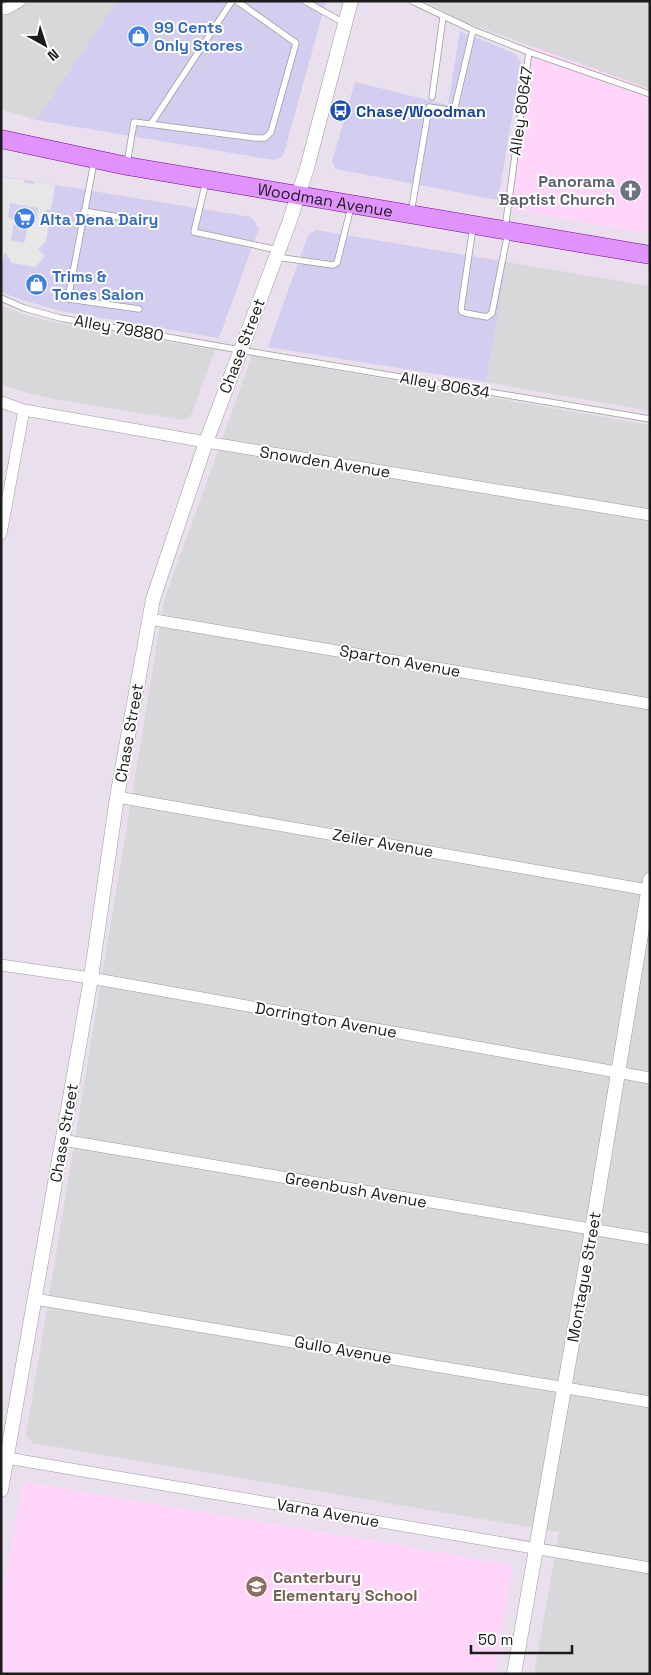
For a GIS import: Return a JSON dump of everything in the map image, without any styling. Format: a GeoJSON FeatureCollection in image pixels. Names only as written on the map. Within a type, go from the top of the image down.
{"type":"FeatureCollection","features":[{"type":"Feature","properties":{"kind":"main road","name":"Woodman Avenue"},"geometry":{"type":"LineString","coordinates":[[1,140],[127,166],[650,255]]}},
{"type":"Feature","properties":{"kind":"street"},"geometry":{"type":"LineString","coordinates":[[4,9],[20,1]]}},
{"type":"Feature","properties":{"kind":"street","name":"Chase Street"},"geometry":{"type":"LineString","coordinates":[[1,1490],[90,978],[117,797],[153,599],[206,442],[307,168],[351,1]]}},
{"type":"Feature","properties":{"kind":"street","name":"Snowden Avenue"},"geometry":{"type":"LineString","coordinates":[[1,402],[24,410],[206,442],[650,515]]}},
{"type":"Feature","properties":{"kind":"street"},"geometry":{"type":"LineString","coordinates":[[1,534],[24,410]]}},
{"type":"Feature","properties":{"kind":"street","name":"Sparton Avenue"},"geometry":{"type":"LineString","coordinates":[[149,619],[650,704]]}},
{"type":"Feature","properties":{"kind":"street","name":"Zeiler Avenue"},"geometry":{"type":"LineString","coordinates":[[117,797],[649,885]]}},
{"type":"Feature","properties":{"kind":"street","name":"Montague Street"},"geometry":{"type":"LineString","coordinates":[[514,1674],[592,1230],[649,885]]}},
{"type":"Feature","properties":{"kind":"street","name":"Dorrington Avenue"},"geometry":{"type":"LineString","coordinates":[[1,965],[90,978],[650,1078]]}},
{"type":"Feature","properties":{"kind":"street","name":"Greenbush Avenue"},"geometry":{"type":"LineString","coordinates":[[62,1140],[650,1239]]}},
{"type":"Feature","properties":{"kind":"street","name":"Gullo Avenue"},"geometry":{"type":"LineString","coordinates":[[35,1299],[650,1402]]}},
{"type":"Feature","properties":{"kind":"street","name":"Varna Avenue"},"geometry":{"type":"LineString","coordinates":[[7,1458],[650,1568]]}},
{"type":"Feature","properties":{"kind":"lane"},"geometry":{"type":"LineString","coordinates":[[151,124],[232,1]]}},
{"type":"Feature","properties":{"kind":"lane"},"geometry":{"type":"LineString","coordinates":[[127,166],[134,122],[265,138],[271,132],[296,43],[237,1]]}},
{"type":"Feature","properties":{"kind":"lane"},"geometry":{"type":"LineString","coordinates":[[305,1],[344,23]]}},
{"type":"Feature","properties":{"kind":"lane"},"geometry":{"type":"LineString","coordinates":[[412,1],[473,30],[650,94]]}},
{"type":"Feature","properties":{"kind":"lane"},"geometry":{"type":"LineString","coordinates":[[432,97],[443,17]]}},
{"type":"Feature","properties":{"kind":"lane"},"geometry":{"type":"LineString","coordinates":[[411,214],[429,108],[454,112],[473,30]]}},
{"type":"Feature","properties":{"kind":"lane","name":"Alley 80647"},"geometry":{"type":"LineString","coordinates":[[473,225],[461,309],[465,313],[487,317],[492,313],[506,230],[530,52]]}},
{"type":"Feature","properties":{"kind":"lane"},"geometry":{"type":"LineString","coordinates":[[94,160],[68,299],[138,310]]}},
{"type":"Feature","properties":{"kind":"lane"},"geometry":{"type":"LineString","coordinates":[[207,179],[194,232],[333,265],[337,263],[352,204]]}},
{"type":"Feature","properties":{"kind":"lane"},"geometry":{"type":"LineString","coordinates":[[84,211],[154,223]]}},
{"type":"Feature","properties":{"kind":"lane","name":"Alley 79880"},"geometry":{"type":"LineString","coordinates":[[1,298],[24,308],[60,318],[240,350]]}},
{"type":"Feature","properties":{"kind":"lane","name":"Alley 80634"},"geometry":{"type":"LineString","coordinates":[[240,350],[650,419]]}},
{"type":"Feature","properties":{"kind":"shaded area"},"geometry":{"type":"Polygon","coordinates":[[[1,1],[117,1],[36,120],[1,109],[1,1]]]}},
{"type":"Feature","properties":{"kind":"shaded area"},"geometry":{"type":"Polygon","coordinates":[[[117,1],[326,1],[282,157],[274,160],[36,120],[117,1]]]}},
{"type":"Feature","properties":{"kind":"shaded area"},"geometry":{"type":"Polygon","coordinates":[[[423,1],[650,1],[650,89],[462,21],[423,1]]]}},
{"type":"Feature","properties":{"kind":"shaded area"},"geometry":{"type":"Polygon","coordinates":[[[460,31],[516,54],[521,63],[498,200],[336,169],[332,162],[355,82],[448,105],[460,31]]]}},
{"type":"Feature","properties":{"kind":"shaded area"},"geometry":{"type":"Polygon","coordinates":[[[533,47],[650,89],[650,234],[512,210],[533,47]]]}},
{"type":"Feature","properties":{"kind":"shaded area"},"geometry":{"type":"Polygon","coordinates":[[[1,176],[251,217],[259,228],[219,338],[61,311],[1,292],[1,176]]]}},
{"type":"Feature","properties":{"kind":"shaded area"},"geometry":{"type":"Polygon","coordinates":[[[2,177],[24,180],[25,183],[34,184],[35,182],[55,185],[51,210],[46,209],[49,221],[46,242],[38,249],[44,255],[43,259],[35,267],[12,263],[6,253],[4,254],[3,261],[1,261],[2,177]],[[10,203],[8,217],[14,221],[11,240],[23,243],[25,241],[28,223],[36,222],[38,208],[10,203]]]}},
{"type":"Feature","properties":{"kind":"shaded area"},"geometry":{"type":"Polygon","coordinates":[[[316,230],[507,262],[486,382],[268,347],[307,238],[316,230]]]}},
{"type":"Feature","properties":{"kind":"shaded area"},"geometry":{"type":"Polygon","coordinates":[[[507,262],[650,286],[650,411],[486,382],[507,262]]]}},
{"type":"Feature","properties":{"kind":"shaded area"},"geometry":{"type":"Polygon","coordinates":[[[1,305],[28,316],[53,322],[215,350],[191,415],[188,419],[184,420],[55,399],[27,393],[1,384],[1,305]]]}},
{"type":"Feature","properties":{"kind":"shaded area"},"geometry":{"type":"Polygon","coordinates":[[[252,356],[650,425],[650,1674],[534,1674],[559,1532],[33,1443],[26,1436],[164,601],[252,356]]]}},
{"type":"Feature","properties":{"kind":"shaded area","name":"Canterbury Elementary School"},"geometry":{"type":"Polygon","coordinates":[[[27,1482],[509,1564],[512,1570],[495,1674],[1,1674],[1,1602],[22,1487],[27,1482]]]}},
{"type":"Feature","properties":{"kind":"place","name":"99 Cents Only Stores"},"geometry":{"type":"Point","coordinates":[138,36]}},
{"type":"Feature","properties":{"kind":"place","name":"Chase/Woodman"},"geometry":{"type":"Point","coordinates":[340,111]}},
{"type":"Feature","properties":{"kind":"place","name":"Panorama Baptist Church"},"geometry":{"type":"Point","coordinates":[631,190]}},
{"type":"Feature","properties":{"kind":"place","name":"Alta Dena Dairy"},"geometry":{"type":"Point","coordinates":[24,219]}},
{"type":"Feature","properties":{"kind":"place","name":"Trims & Tones Salon"},"geometry":{"type":"Point","coordinates":[36,285]}},
{"type":"Feature","properties":{"kind":"place","name":"Canterbury Elementary School"},"geometry":{"type":"Point","coordinates":[257,1586]}}]}
